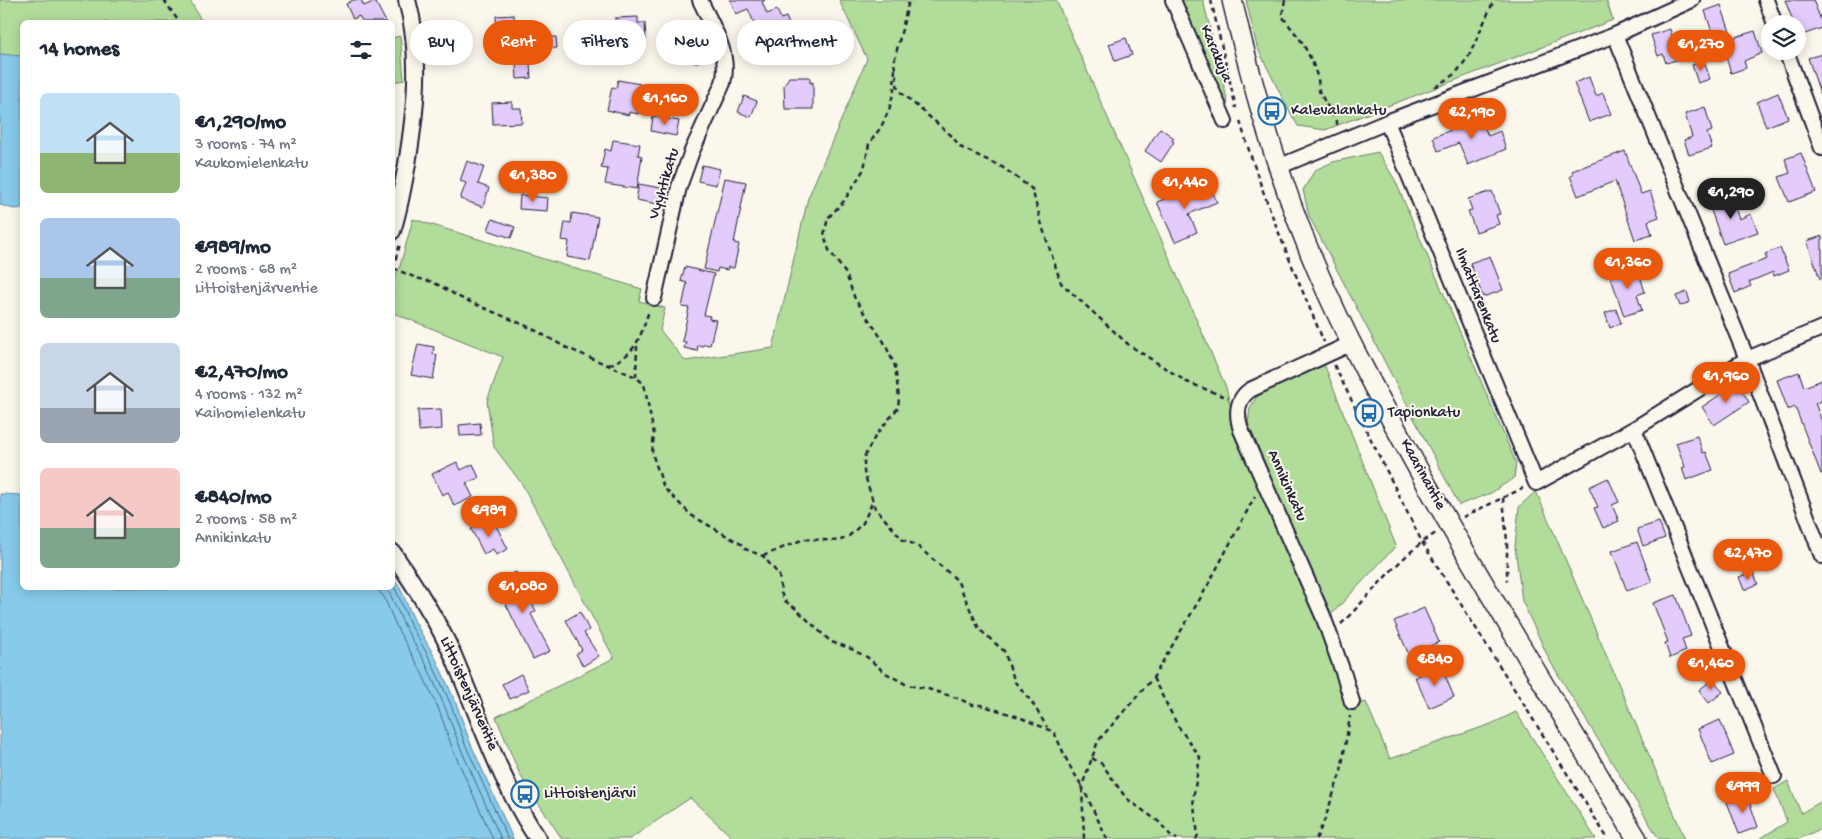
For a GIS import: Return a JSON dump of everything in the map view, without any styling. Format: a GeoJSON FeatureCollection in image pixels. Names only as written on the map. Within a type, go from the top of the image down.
{"type":"FeatureCollection","features":[{"type":"Feature","properties":{"kind":"main road","name":"Kaarinantie"},"geometry":{"type":"LineString","coordinates":[[1232,0],[1247,63],[1278,167],[1315,265],[1350,344],[1474,567],[1637,839]]}},
{"type":"Feature","properties":{"kind":"street"},"geometry":{"type":"LineString","coordinates":[[395,218],[407,164],[416,92],[417,68],[407,0]]}},
{"type":"Feature","properties":{"kind":"street","name":"Vyyhtikatu"},"geometry":{"type":"LineString","coordinates":[[654,298],[679,186],[726,72],[726,61],[700,0]]}},
{"type":"Feature","properties":{"kind":"street","name":"Karakuja"},"geometry":{"type":"LineString","coordinates":[[1174,0],[1225,121]]}},
{"type":"Feature","properties":{"kind":"street"},"geometry":{"type":"LineString","coordinates":[[1278,167],[1387,122],[1615,35],[1692,0]]}},
{"type":"Feature","properties":{"kind":"street"},"geometry":{"type":"LineString","coordinates":[[1766,0],[1772,15]]}},
{"type":"Feature","properties":{"kind":"street"},"geometry":{"type":"LineString","coordinates":[[1615,35],[1747,359],[1822,556]]}},
{"type":"Feature","properties":{"kind":"street"},"geometry":{"type":"LineString","coordinates":[[1789,60],[1822,148]]}},
{"type":"Feature","properties":{"kind":"street","name":"Ilmattarenkatu"},"geometry":{"type":"LineString","coordinates":[[1387,122],[1536,483]]}},
{"type":"Feature","properties":{"kind":"street"},"geometry":{"type":"LineString","coordinates":[[1536,483],[1634,429],[1747,359],[1822,328]]}},
{"type":"Feature","properties":{"kind":"street"},"geometry":{"type":"LineString","coordinates":[[1239,402],[1243,395],[1250,390],[1350,344]]}},
{"type":"Feature","properties":{"kind":"street","name":"Annikinkatu"},"geometry":{"type":"LineString","coordinates":[[1239,402],[1238,421],[1329,634],[1352,702]]}},
{"type":"Feature","properties":{"kind":"street"},"geometry":{"type":"LineString","coordinates":[[1634,429],[1774,776]]}},
{"type":"Feature","properties":{"kind":"street","name":"Littoistenjärventie"},"geometry":{"type":"LineString","coordinates":[[395,556],[417,589],[451,651],[511,793],[538,839]]}},
{"type":"Feature","properties":{"kind":"path"},"geometry":{"type":"LineString","coordinates":[[164,0],[178,20]]}},
{"type":"Feature","properties":{"kind":"path"},"geometry":{"type":"LineString","coordinates":[[909,0],[894,62],[898,90],[952,136],[960,147],[1002,167],[1032,189],[1042,229],[1061,282],[1130,345],[1186,382],[1239,402]]}},
{"type":"Feature","properties":{"kind":"path"},"geometry":{"type":"LineString","coordinates":[[1285,0],[1282,16],[1302,42],[1312,61],[1318,79],[1319,91],[1346,140]]}},
{"type":"Feature","properties":{"kind":"path"},"geometry":{"type":"LineString","coordinates":[[1432,89],[1456,73],[1469,56],[1494,0]]}},
{"type":"Feature","properties":{"kind":"path"},"geometry":{"type":"LineString","coordinates":[[895,69],[894,90],[889,110],[869,144],[864,169],[844,201],[828,218],[824,235],[829,250],[846,274],[855,299],[884,342],[895,366],[899,398],[898,408],[876,435],[864,457],[864,472],[874,508],[903,540],[916,544],[957,580],[979,629],[1004,651],[1015,682],[1048,728]]}},
{"type":"Feature","properties":{"kind":"path"},"geometry":{"type":"LineString","coordinates":[[395,270],[433,282],[461,298],[531,328],[565,348],[636,377],[644,384],[654,434],[652,452],[664,488],[692,515],[741,544],[745,549],[763,556],[779,574],[781,593],[786,601],[831,642],[847,647],[867,657],[884,672],[907,685],[952,696],[972,705],[981,705],[1048,728],[1054,732],[1107,839]]}},
{"type":"Feature","properties":{"kind":"path"},"geometry":{"type":"LineString","coordinates":[[636,377],[637,345],[654,298]]}},
{"type":"Feature","properties":{"kind":"path"},"geometry":{"type":"LineString","coordinates":[[609,365],[622,360],[637,345]]}},
{"type":"Feature","properties":{"kind":"path"},"geometry":{"type":"LineString","coordinates":[[1084,839],[1082,786],[1098,741],[1153,678],[1207,587],[1264,479]]}},
{"type":"Feature","properties":{"kind":"path"},"geometry":{"type":"LineString","coordinates":[[1461,518],[1536,483]]}},
{"type":"Feature","properties":{"kind":"path"},"geometry":{"type":"LineString","coordinates":[[1503,498],[1507,541],[1506,581]]}},
{"type":"Feature","properties":{"kind":"path"},"geometry":{"type":"LineString","coordinates":[[763,556],[804,539],[839,541],[849,536],[863,523],[872,501]]}},
{"type":"Feature","properties":{"kind":"path"},"geometry":{"type":"LineString","coordinates":[[1329,634],[1422,542],[1437,532]]}},
{"type":"Feature","properties":{"kind":"path"},"geometry":{"type":"LineString","coordinates":[[1153,678],[1178,726],[1200,757],[1193,799],[1198,835],[1196,839]]}},
{"type":"Feature","properties":{"kind":"path"},"geometry":{"type":"LineString","coordinates":[[1316,839],[1325,819],[1341,771],[1352,702]]}},
{"type":"Feature","properties":{"kind":"path"},"geometry":{"type":"LineString","coordinates":[[1092,758],[1102,764],[1126,798],[1159,822],[1172,837],[1177,839]]}},
{"type":"Feature","properties":{"kind":"green space"},"geometry":{"type":"Polygon","coordinates":[[[0,0],[190,0],[201,20],[20,20],[20,56],[0,54],[0,0]]]}},
{"type":"Feature","properties":{"kind":"green space"},"geometry":{"type":"Polygon","coordinates":[[[839,0],[1056,0],[1226,387],[1236,430],[1318,624],[1348,706],[1366,702],[1390,759],[1491,724],[1516,712],[1596,839],[734,839],[690,798],[630,839],[562,839],[520,775],[496,717],[614,658],[522,484],[494,447],[487,401],[503,357],[395,314],[395,277],[413,219],[642,289],[639,301],[665,308],[660,330],[685,361],[773,348],[808,198],[867,59],[854,32],[854,20],[848,20],[839,0]]]}},
{"type":"Feature","properties":{"kind":"green space"},"geometry":{"type":"Polygon","coordinates":[[[1176,0],[1203,0],[1228,103],[1220,99],[1176,0]]]}},
{"type":"Feature","properties":{"kind":"green space"},"geometry":{"type":"Polygon","coordinates":[[[1246,0],[1606,0],[1613,20],[1325,130],[1298,126],[1257,47],[1246,0]]]}},
{"type":"Feature","properties":{"kind":"green space"},"geometry":{"type":"Polygon","coordinates":[[[400,36],[404,80],[395,82],[395,37],[400,36]]]}},
{"type":"Feature","properties":{"kind":"green space"},"geometry":{"type":"Polygon","coordinates":[[[1378,152],[1395,180],[1516,463],[1514,478],[1491,493],[1459,505],[1309,216],[1303,190],[1315,170],[1333,162],[1378,152]]]}},
{"type":"Feature","properties":{"kind":"green space"},"geometry":{"type":"Polygon","coordinates":[[[1324,364],[1396,546],[1329,617],[1248,423],[1250,408],[1257,396],[1324,364]]]}},
{"type":"Feature","properties":{"kind":"green space"},"geometry":{"type":"Polygon","coordinates":[[[1536,491],[1685,839],[1659,839],[1550,661],[1522,601],[1515,547],[1519,507],[1536,491]]]}},
{"type":"Feature","properties":{"kind":"green space"},"geometry":{"type":"Polygon","coordinates":[[[1788,781],[1801,813],[1822,801],[1822,828],[1799,839],[1759,839],[1787,822],[1774,789],[1788,781]]]}},
{"type":"Feature","properties":{"kind":"water"},"geometry":{"type":"Polygon","coordinates":[[[0,54],[20,56],[20,208],[14,209],[0,205],[0,54]]]}},
{"type":"Feature","properties":{"kind":"water","name":"Littoistenjärvi"},"geometry":{"type":"Polygon","coordinates":[[[0,494],[20,495],[20,590],[395,590],[395,581],[436,659],[513,839],[0,839],[0,494]]]}},
{"type":"Feature","properties":{"kind":"building"},"geometry":{"type":"Polygon","coordinates":[[[353,0],[361,0],[364,6],[375,1],[385,20],[362,20],[359,16],[353,19],[346,4],[353,0]]]}},
{"type":"Feature","properties":{"kind":"building"},"geometry":{"type":"Polygon","coordinates":[[[730,0],[765,0],[762,2],[767,14],[777,10],[781,19],[786,17],[787,20],[753,20],[748,9],[736,14],[730,0]]]}},
{"type":"Feature","properties":{"kind":"building"},"geometry":{"type":"Polygon","coordinates":[[[1785,0],[1813,0],[1822,23],[1822,28],[1806,34],[1806,15],[1791,15],[1785,0]]]}},
{"type":"Feature","properties":{"kind":"building"},"geometry":{"type":"Polygon","coordinates":[[[1721,5],[1732,38],[1755,31],[1761,53],[1744,61],[1746,68],[1731,73],[1723,48],[1718,50],[1705,11],[1721,5]]]}},
{"type":"Feature","properties":{"kind":"building"},"geometry":{"type":"Polygon","coordinates":[[[514,15],[514,20],[496,20],[496,16],[514,15]]]}},
{"type":"Feature","properties":{"kind":"building"},"geometry":{"type":"Polygon","coordinates":[[[638,17],[638,20],[615,20],[615,18],[638,17]]]}},
{"type":"Feature","properties":{"kind":"building"},"geometry":{"type":"Polygon","coordinates":[[[1670,29],[1680,59],[1666,63],[1663,54],[1658,56],[1651,35],[1670,29]]]}},
{"type":"Feature","properties":{"kind":"building"},"geometry":{"type":"Polygon","coordinates":[[[553,37],[556,37],[557,48],[553,48],[553,37]]]}},
{"type":"Feature","properties":{"kind":"building"},"geometry":{"type":"Polygon","coordinates":[[[1126,38],[1132,55],[1115,61],[1109,44],[1126,38]]]}},
{"type":"Feature","properties":{"kind":"building"},"geometry":{"type":"Polygon","coordinates":[[[1822,54],[1822,93],[1820,93],[1808,58],[1822,54]]]}},
{"type":"Feature","properties":{"kind":"building"},"geometry":{"type":"Polygon","coordinates":[[[1704,61],[1710,79],[1698,83],[1692,65],[1704,61]]]}},
{"type":"Feature","properties":{"kind":"building"},"geometry":{"type":"Polygon","coordinates":[[[516,65],[530,65],[531,78],[517,79],[516,65]]]}},
{"type":"Feature","properties":{"kind":"building"},"geometry":{"type":"Polygon","coordinates":[[[789,77],[810,77],[810,83],[813,82],[813,109],[785,109],[784,85],[789,77]]]}},
{"type":"Feature","properties":{"kind":"building"},"geometry":{"type":"Polygon","coordinates":[[[1589,77],[1596,96],[1603,93],[1611,114],[1589,122],[1574,83],[1589,77]]]}},
{"type":"Feature","properties":{"kind":"building"},"geometry":{"type":"Polygon","coordinates":[[[618,80],[640,84],[639,88],[643,89],[638,114],[629,112],[629,115],[607,110],[612,87],[616,88],[618,80]]]}},
{"type":"Feature","properties":{"kind":"building"},"geometry":{"type":"Polygon","coordinates":[[[1778,93],[1788,118],[1766,127],[1757,102],[1778,93]]]}},
{"type":"Feature","properties":{"kind":"building"},"geometry":{"type":"Polygon","coordinates":[[[744,96],[757,101],[751,117],[738,112],[744,96]]]}},
{"type":"Feature","properties":{"kind":"building"},"geometry":{"type":"Polygon","coordinates":[[[512,102],[512,108],[521,108],[522,123],[493,124],[492,103],[512,102]]]}},
{"type":"Feature","properties":{"kind":"building"},"geometry":{"type":"Polygon","coordinates":[[[1705,107],[1712,131],[1707,133],[1712,148],[1689,155],[1684,140],[1692,137],[1685,114],[1705,107]]]}},
{"type":"Feature","properties":{"kind":"building"},"geometry":{"type":"Polygon","coordinates":[[[653,116],[679,121],[676,136],[651,131],[653,116]]]}},
{"type":"Feature","properties":{"kind":"building"},"geometry":{"type":"Polygon","coordinates":[[[1480,116],[1488,136],[1500,131],[1506,149],[1468,165],[1459,143],[1438,151],[1433,137],[1454,129],[1453,126],[1480,116]]]}},
{"type":"Feature","properties":{"kind":"building"},"geometry":{"type":"Polygon","coordinates":[[[1160,128],[1174,138],[1172,141],[1174,142],[1161,162],[1145,151],[1160,128]]]}},
{"type":"Feature","properties":{"kind":"building"},"geometry":{"type":"Polygon","coordinates":[[[613,140],[640,144],[638,155],[642,156],[637,189],[605,184],[608,169],[601,168],[605,149],[611,151],[613,140]]]}},
{"type":"Feature","properties":{"kind":"building"},"geometry":{"type":"Polygon","coordinates":[[[1625,151],[1641,194],[1650,191],[1659,217],[1648,221],[1652,235],[1635,240],[1615,181],[1578,196],[1570,176],[1573,175],[1572,171],[1625,151]]]}},
{"type":"Feature","properties":{"kind":"building"},"geometry":{"type":"Polygon","coordinates":[[[1801,153],[1816,192],[1789,202],[1779,177],[1790,173],[1785,159],[1801,153]]]}},
{"type":"Feature","properties":{"kind":"building"},"geometry":{"type":"Polygon","coordinates":[[[467,161],[484,167],[478,184],[489,188],[483,207],[460,199],[466,183],[460,181],[467,161]]]}},
{"type":"Feature","properties":{"kind":"building"},"geometry":{"type":"Polygon","coordinates":[[[702,165],[720,169],[716,185],[698,181],[702,165]]]}},
{"type":"Feature","properties":{"kind":"building"},"geometry":{"type":"Polygon","coordinates":[[[725,178],[746,182],[734,243],[739,244],[734,268],[728,267],[727,270],[718,268],[717,272],[704,269],[725,178]]]}},
{"type":"Feature","properties":{"kind":"building"},"geometry":{"type":"Polygon","coordinates":[[[1208,182],[1217,202],[1189,214],[1197,232],[1175,242],[1157,202],[1208,182]]]}},
{"type":"Feature","properties":{"kind":"building"},"geometry":{"type":"Polygon","coordinates":[[[639,184],[661,188],[658,204],[636,200],[639,184]]]}},
{"type":"Feature","properties":{"kind":"building"},"geometry":{"type":"Polygon","coordinates":[[[1492,191],[1500,214],[1496,215],[1499,224],[1476,232],[1468,211],[1472,210],[1468,199],[1492,191]]]}},
{"type":"Feature","properties":{"kind":"building"},"geometry":{"type":"Polygon","coordinates":[[[1730,194],[1739,219],[1751,214],[1758,232],[1723,244],[1708,202],[1730,194]]]}},
{"type":"Feature","properties":{"kind":"building"},"geometry":{"type":"Polygon","coordinates":[[[520,195],[548,198],[547,211],[519,209],[520,195]]]}},
{"type":"Feature","properties":{"kind":"building"},"geometry":{"type":"Polygon","coordinates":[[[572,213],[598,217],[590,261],[567,257],[569,241],[562,240],[565,222],[571,223],[572,213]]]}},
{"type":"Feature","properties":{"kind":"building"},"geometry":{"type":"Polygon","coordinates":[[[492,219],[515,227],[511,238],[488,230],[492,219]]]}},
{"type":"Feature","properties":{"kind":"building"},"geometry":{"type":"Polygon","coordinates":[[[1822,236],[1822,278],[1820,279],[1807,241],[1822,236]]]}},
{"type":"Feature","properties":{"kind":"building"},"geometry":{"type":"Polygon","coordinates":[[[1780,248],[1789,270],[1774,276],[1773,272],[1749,282],[1751,286],[1735,293],[1728,274],[1767,259],[1765,254],[1780,248]]]}},
{"type":"Feature","properties":{"kind":"building"},"geometry":{"type":"Polygon","coordinates":[[[1490,256],[1503,290],[1483,297],[1470,263],[1490,256]]]}},
{"type":"Feature","properties":{"kind":"building"},"geometry":{"type":"Polygon","coordinates":[[[1637,266],[1645,292],[1637,295],[1642,310],[1624,316],[1610,275],[1637,266]]]}},
{"type":"Feature","properties":{"kind":"building"},"geometry":{"type":"Polygon","coordinates":[[[685,267],[714,274],[704,315],[710,316],[709,319],[716,320],[710,345],[698,345],[697,351],[684,348],[686,342],[682,341],[689,308],[682,307],[687,283],[681,281],[685,267]]]}},
{"type":"Feature","properties":{"kind":"building"},"geometry":{"type":"Polygon","coordinates":[[[1687,292],[1690,302],[1680,306],[1676,296],[1687,292]]]}},
{"type":"Feature","properties":{"kind":"building"},"geometry":{"type":"Polygon","coordinates":[[[1616,309],[1621,323],[1610,328],[1605,313],[1616,309]]]}},
{"type":"Feature","properties":{"kind":"building"},"geometry":{"type":"Polygon","coordinates":[[[418,344],[434,347],[433,354],[437,355],[433,379],[411,375],[418,344]]]}},
{"type":"Feature","properties":{"kind":"building"},"geometry":{"type":"Polygon","coordinates":[[[1799,372],[1804,387],[1822,380],[1822,401],[1815,403],[1822,422],[1822,474],[1795,407],[1788,410],[1777,380],[1799,372]]]}},
{"type":"Feature","properties":{"kind":"building"},"geometry":{"type":"Polygon","coordinates":[[[1737,383],[1749,402],[1714,425],[1702,407],[1737,383]]]}},
{"type":"Feature","properties":{"kind":"building"},"geometry":{"type":"Polygon","coordinates":[[[441,409],[442,429],[419,431],[418,410],[441,409]]]}},
{"type":"Feature","properties":{"kind":"building"},"geometry":{"type":"Polygon","coordinates":[[[480,423],[481,435],[460,436],[459,425],[480,423]]]}},
{"type":"Feature","properties":{"kind":"building"},"geometry":{"type":"Polygon","coordinates":[[[1697,436],[1703,453],[1706,452],[1713,470],[1686,480],[1682,468],[1685,467],[1676,443],[1697,436]]]}},
{"type":"Feature","properties":{"kind":"building"},"geometry":{"type":"Polygon","coordinates":[[[457,462],[461,470],[473,464],[479,478],[466,483],[473,497],[454,506],[448,492],[442,495],[432,474],[457,462]]]}},
{"type":"Feature","properties":{"kind":"building"},"geometry":{"type":"Polygon","coordinates":[[[1608,478],[1619,502],[1612,505],[1619,521],[1603,528],[1594,508],[1598,507],[1589,487],[1608,478]]]}},
{"type":"Feature","properties":{"kind":"building"},"geometry":{"type":"Polygon","coordinates":[[[492,518],[508,549],[496,555],[493,549],[484,554],[471,529],[492,518]]]}},
{"type":"Feature","properties":{"kind":"building"},"geometry":{"type":"Polygon","coordinates":[[[1659,522],[1665,538],[1643,546],[1637,529],[1659,522]]]}},
{"type":"Feature","properties":{"kind":"building"},"geometry":{"type":"Polygon","coordinates":[[[1637,542],[1652,582],[1627,591],[1612,551],[1637,542]]]}},
{"type":"Feature","properties":{"kind":"building"},"geometry":{"type":"Polygon","coordinates":[[[516,572],[536,611],[531,614],[550,651],[533,659],[495,582],[516,572]]]}},
{"type":"Feature","properties":{"kind":"building"},"geometry":{"type":"Polygon","coordinates":[[[1753,572],[1758,584],[1744,590],[1739,577],[1753,572]]]}},
{"type":"Feature","properties":{"kind":"building"},"geometry":{"type":"Polygon","coordinates":[[[1676,595],[1691,636],[1682,639],[1686,651],[1670,658],[1665,643],[1668,642],[1653,603],[1676,595]]]}},
{"type":"Feature","properties":{"kind":"building"},"geometry":{"type":"Polygon","coordinates":[[[1424,608],[1439,642],[1409,655],[1394,621],[1424,608]]]}},
{"type":"Feature","properties":{"kind":"building"},"geometry":{"type":"Polygon","coordinates":[[[580,612],[589,630],[584,633],[599,656],[583,666],[576,654],[582,650],[566,620],[580,612]]]}},
{"type":"Feature","properties":{"kind":"building"},"geometry":{"type":"Polygon","coordinates":[[[1441,666],[1454,697],[1429,708],[1415,677],[1441,666]]]}},
{"type":"Feature","properties":{"kind":"building"},"geometry":{"type":"Polygon","coordinates":[[[521,674],[529,690],[510,699],[502,684],[521,674]]]}},
{"type":"Feature","properties":{"kind":"building"},"geometry":{"type":"Polygon","coordinates":[[[1713,679],[1723,692],[1709,703],[1699,690],[1713,679]]]}},
{"type":"Feature","properties":{"kind":"building"},"geometry":{"type":"Polygon","coordinates":[[[1720,720],[1734,755],[1712,764],[1698,729],[1720,720]]]}},
{"type":"Feature","properties":{"kind":"building"},"geometry":{"type":"Polygon","coordinates":[[[1747,795],[1758,827],[1739,834],[1727,802],[1747,795]]]}},
{"type":"Feature","properties":{"kind":"place","name":"Kalevalankatu"},"geometry":{"type":"Point","coordinates":[1272,111]}},
{"type":"Feature","properties":{"kind":"place","name":"Tapionkatu"},"geometry":{"type":"Point","coordinates":[1369,413]}},
{"type":"Feature","properties":{"kind":"place","name":"Littoistenjärvi"},"geometry":{"type":"Point","coordinates":[525,794]}}]}
